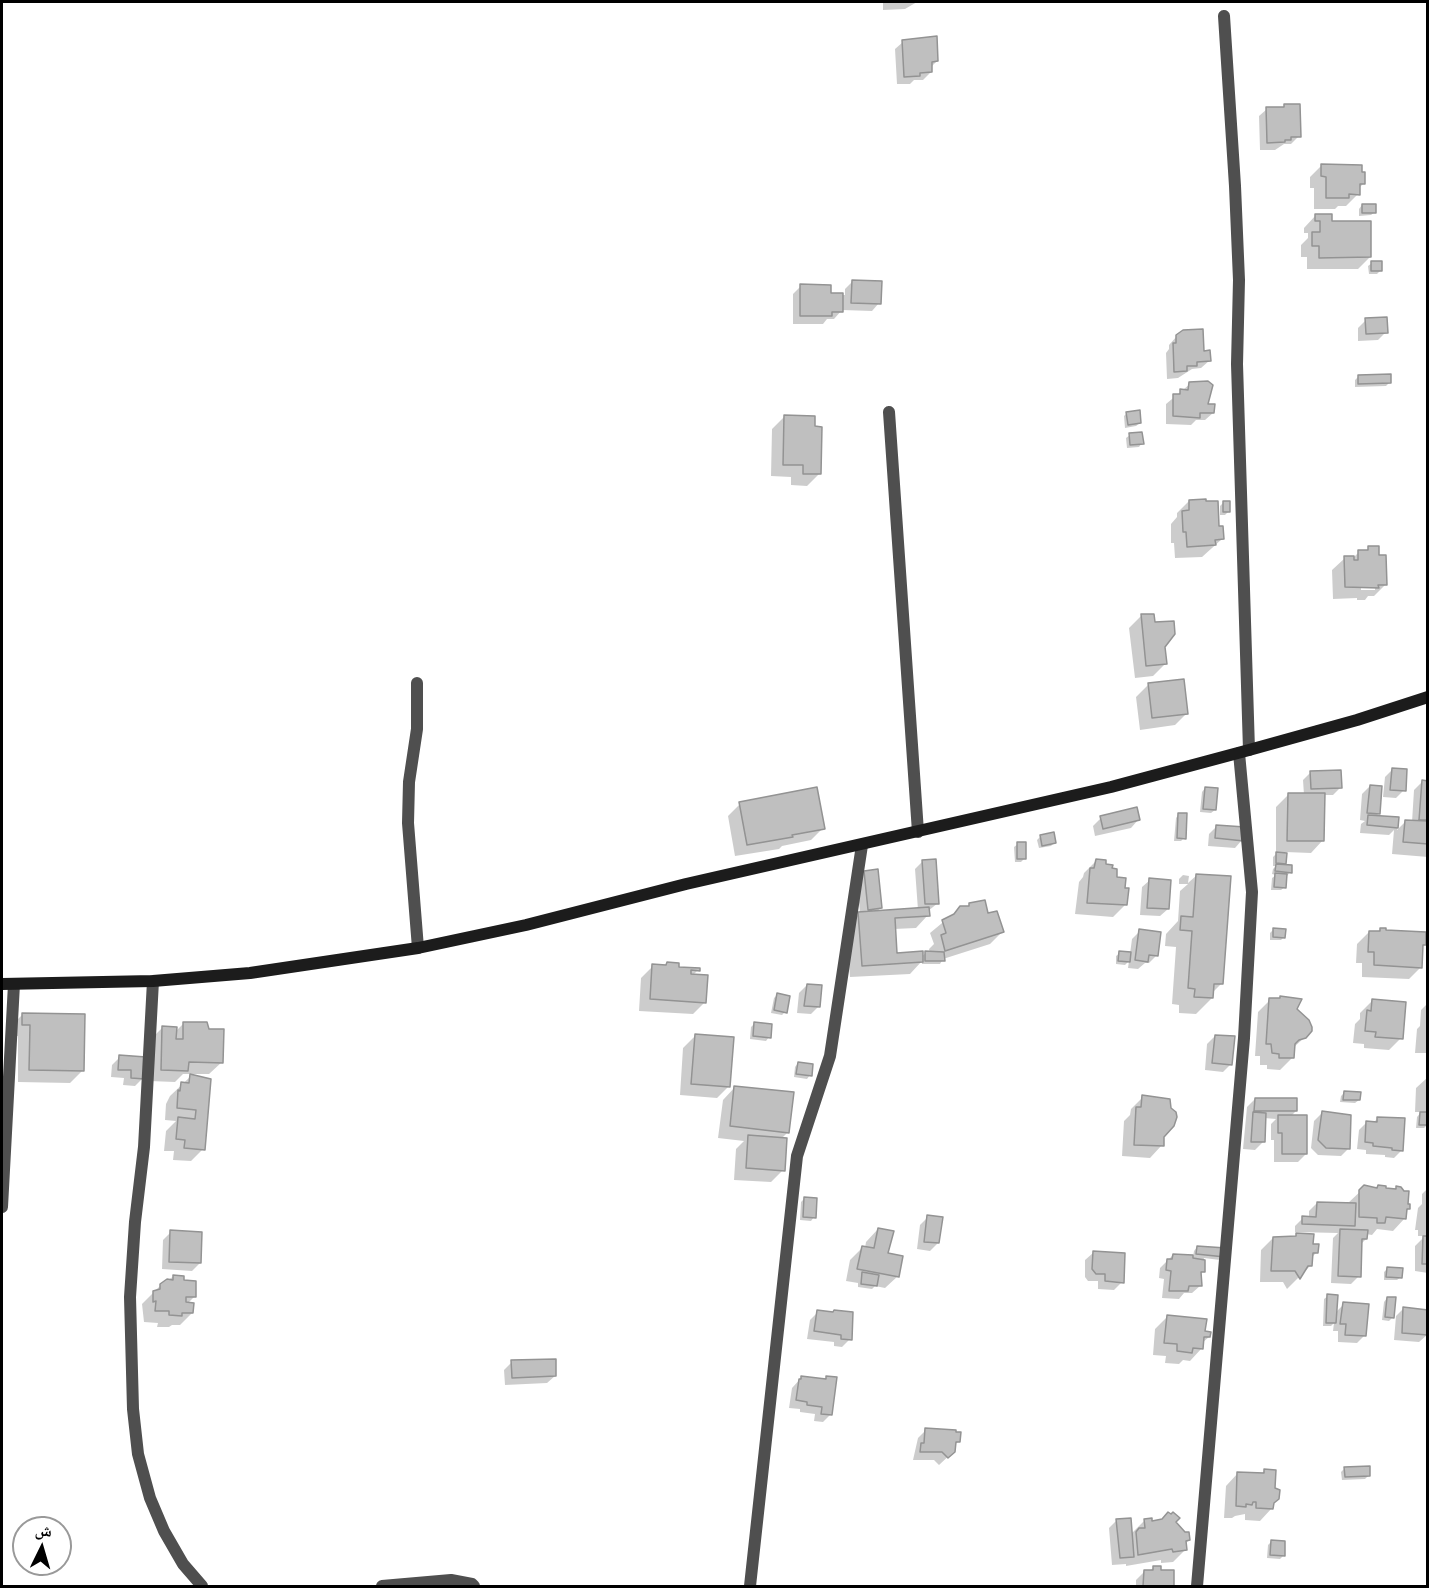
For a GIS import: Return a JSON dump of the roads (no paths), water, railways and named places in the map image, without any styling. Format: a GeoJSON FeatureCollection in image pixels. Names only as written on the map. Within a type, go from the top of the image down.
{"type":"FeatureCollection","features":[{"type":"Feature","properties":{"kind":"street"},"geometry":{"type":"LineString","coordinates":[[1197,1587],[1244,1038],[1252,892],[1244,752],[1237,364],[1239,280],[1224,16]]}},
{"type":"Feature","properties":{"kind":"street"},"geometry":{"type":"LineString","coordinates":[[889,412],[918,832]]}},
{"type":"Feature","properties":{"kind":"street"},"geometry":{"type":"LineString","coordinates":[[417,683],[417,729],[409,782],[408,823],[418,948]]}},
{"type":"Feature","properties":{"kind":"street"},"geometry":{"type":"LineString","coordinates":[[2,1208],[8,984],[153,981],[250,973],[418,948],[526,925],[686,884],[1111,787],[1357,720],[1428,697]]}},
{"type":"Feature","properties":{"kind":"street"},"geometry":{"type":"LineString","coordinates":[[750,1587],[797,1156],[830,1056],[862,845]]}},
{"type":"Feature","properties":{"kind":"street"},"geometry":{"type":"LineString","coordinates":[[153,981],[144,1147],[135,1221],[130,1297],[133,1408],[138,1454],[150,1498],[164,1531],[183,1564],[201,1587]]}},
{"type":"Feature","properties":{"kind":"street"},"geometry":{"type":"LineString","coordinates":[[382,1587],[451,1580],[472,1584],[474,1587]]}}]}
